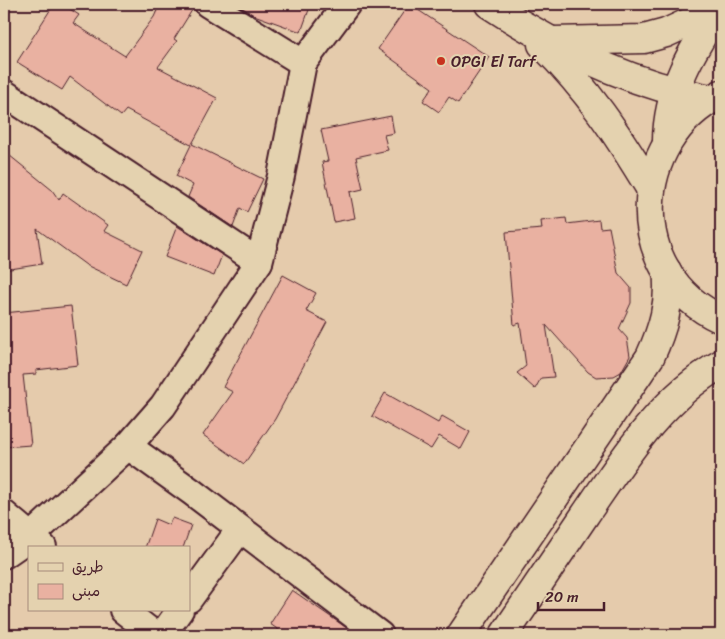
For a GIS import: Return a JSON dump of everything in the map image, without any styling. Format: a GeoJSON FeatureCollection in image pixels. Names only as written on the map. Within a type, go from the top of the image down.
{"type":"FeatureCollection","features":[{"type":"Feature","properties":{"kind":"main road"},"geometry":{"type":"LineString","coordinates":[[490,4],[527,29],[598,64],[674,92],[716,97]]}},
{"type":"Feature","properties":{"kind":"main road"},"geometry":{"type":"LineString","coordinates":[[552,40],[644,39],[666,33],[720,7]]}},
{"type":"Feature","properties":{"kind":"main road"},"geometry":{"type":"LineString","coordinates":[[667,142],[667,127],[674,92],[693,49],[720,7]]}},
{"type":"Feature","properties":{"kind":"main road"},"geometry":{"type":"LineString","coordinates":[[527,29],[574,76],[602,111],[650,188]]}},
{"type":"Feature","properties":{"kind":"main road"},"geometry":{"type":"LineString","coordinates":[[716,97],[686,118],[667,142],[660,156],[650,188],[650,222],[653,239],[667,271],[688,296],[721,319]]}},
{"type":"Feature","properties":{"kind":"main road"},"geometry":{"type":"LineString","coordinates":[[461,635],[650,358],[661,334],[667,308],[669,288],[667,271]]}},
{"type":"Feature","properties":{"kind":"main road"},"geometry":{"type":"LineString","coordinates":[[504,635],[638,438],[675,397],[704,374],[721,364]]}},
{"type":"Feature","properties":{"kind":"street"},"geometry":{"type":"LineString","coordinates":[[208,4],[303,63]]}},
{"type":"Feature","properties":{"kind":"street"},"geometry":{"type":"LineString","coordinates":[[4,555],[37,542],[128,446],[163,406],[258,262],[281,176],[303,63],[347,4]]}},
{"type":"Feature","properties":{"kind":"street"},"geometry":{"type":"LineString","coordinates":[[4,93],[258,262]]}},
{"type":"Feature","properties":{"kind":"street"},"geometry":{"type":"LineString","coordinates":[[128,446],[380,635]]}},
{"type":"Feature","properties":{"kind":"street"},"geometry":{"type":"LineString","coordinates":[[4,514],[37,542]]}},
{"type":"Feature","properties":{"kind":"street"},"geometry":{"type":"LineString","coordinates":[[190,598],[240,529]]}},
{"type":"Feature","properties":{"kind":"street"},"geometry":{"type":"LineString","coordinates":[[126,612],[155,635]]}},
{"type":"Feature","properties":{"kind":"street"},"geometry":{"type":"LineString","coordinates":[[162,635],[179,612]]}},
{"type":"Feature","properties":{"kind":"building"},"geometry":{"type":"Polygon","coordinates":[[[54,4],[62,4],[79,15],[73,23],[125,56],[154,17],[160,4],[193,4],[194,7],[174,39],[177,41],[158,67],[217,98],[192,144],[263,179],[247,212],[240,208],[233,227],[188,197],[193,185],[176,176],[191,145],[126,110],[121,116],[70,77],[62,90],[17,62],[54,4]]]}},
{"type":"Feature","properties":{"kind":"building"},"geometry":{"type":"Polygon","coordinates":[[[236,4],[311,4],[301,32],[254,15],[236,4]]]}},
{"type":"Feature","properties":{"kind":"building","name":"OPGI El Tarf"},"geometry":{"type":"Polygon","coordinates":[[[409,4],[489,57],[458,103],[449,97],[439,112],[423,101],[432,88],[378,49],[409,4]]]}},
{"type":"Feature","properties":{"kind":"building"},"geometry":{"type":"Polygon","coordinates":[[[391,116],[394,133],[384,135],[388,150],[356,157],[363,189],[350,192],[355,218],[334,222],[322,162],[328,161],[321,130],[391,116]]]}},
{"type":"Feature","properties":{"kind":"building"},"geometry":{"type":"Polygon","coordinates":[[[4,151],[52,190],[59,200],[63,193],[108,225],[104,231],[142,250],[126,284],[86,265],[37,229],[42,264],[4,270],[4,151]]]}},
{"type":"Feature","properties":{"kind":"building"},"geometry":{"type":"Polygon","coordinates":[[[566,218],[567,224],[599,220],[600,228],[609,227],[618,273],[631,288],[631,303],[619,329],[627,338],[630,356],[621,372],[614,376],[596,377],[588,372],[546,325],[554,377],[541,378],[535,389],[517,373],[526,366],[520,323],[514,325],[506,232],[542,229],[541,221],[566,218]]]}},
{"type":"Feature","properties":{"kind":"building"},"geometry":{"type":"Polygon","coordinates":[[[177,226],[222,255],[214,276],[165,257],[177,226]]]}},
{"type":"Feature","properties":{"kind":"building"},"geometry":{"type":"Polygon","coordinates":[[[283,275],[316,293],[306,311],[327,322],[275,419],[244,464],[203,435],[233,392],[223,387],[283,275]]]}},
{"type":"Feature","properties":{"kind":"building"},"geometry":{"type":"Polygon","coordinates":[[[71,306],[78,365],[36,370],[36,374],[23,375],[31,445],[4,447],[4,313],[71,306]]]}},
{"type":"Feature","properties":{"kind":"building"},"geometry":{"type":"Polygon","coordinates":[[[385,393],[438,423],[442,416],[470,432],[461,449],[439,436],[431,449],[372,416],[385,393]]]}},
{"type":"Feature","properties":{"kind":"building"},"geometry":{"type":"Polygon","coordinates":[[[172,518],[191,525],[184,546],[146,546],[155,519],[169,525],[172,518]]]}},
{"type":"Feature","properties":{"kind":"building"},"geometry":{"type":"Polygon","coordinates":[[[292,590],[356,635],[286,635],[270,624],[292,590]]]}},
{"type":"Feature","properties":{"kind":"place","name":"OPGI El Tarf"},"geometry":{"type":"Point","coordinates":[441,61]}}]}
